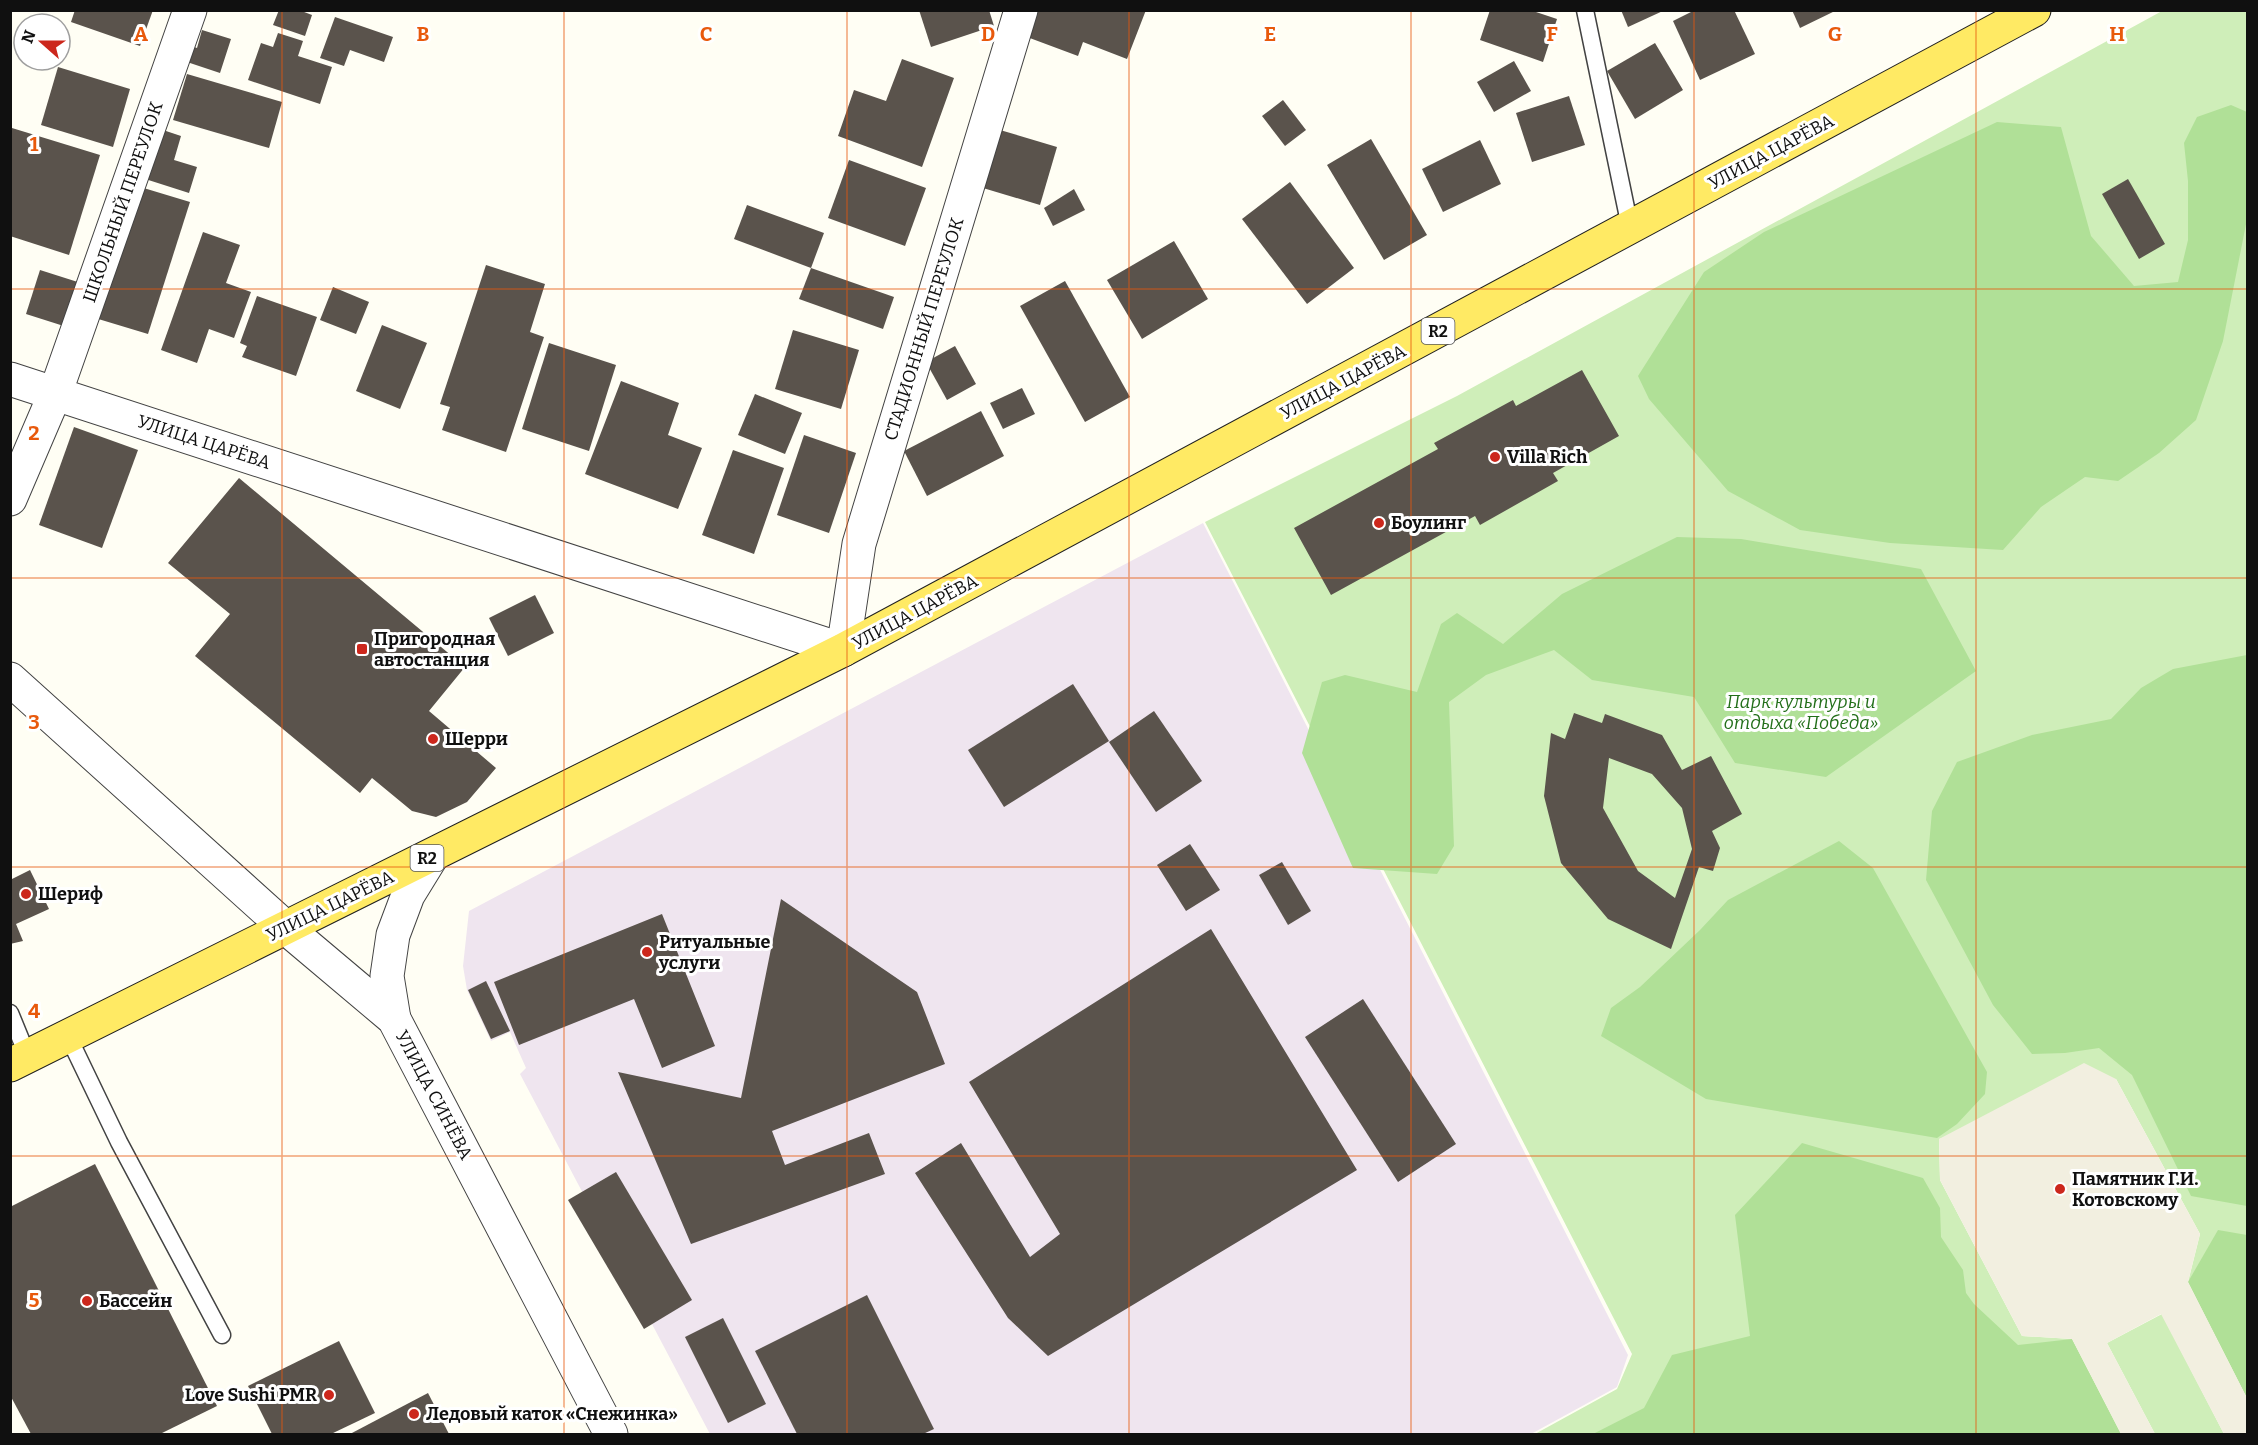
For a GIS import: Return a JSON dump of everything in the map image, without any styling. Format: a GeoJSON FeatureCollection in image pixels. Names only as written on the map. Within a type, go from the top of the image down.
{"type":"FeatureCollection","features":[{"type":"Feature","properties":{"kind":"main road","name":"УЛИЦА ЦАРЁВА"},"geometry":{"type":"LineString","coordinates":[[19,1061],[843,650],[2034,10]]}},
{"type":"Feature","properties":{"kind":"street","name":"ШКОЛЬНЫЙ ПЕРЕУЛОК"},"geometry":{"type":"LineString","coordinates":[[10,499],[55,394],[190,10]]}},
{"type":"Feature","properties":{"kind":"street","name":"СТАДИОННЫЙ ПЕРЕУЛОК"},"geometry":{"type":"LineString","coordinates":[[843,650],[859,544],[1021,10]]}},
{"type":"Feature","properties":{"kind":"street","name":"УЛИЦА ЦАРЁВА"},"geometry":{"type":"LineString","coordinates":[[10,379],[843,650]]}},
{"type":"Feature","properties":{"kind":"street","name":"УЛИЦА СИНЁВА"},"geometry":{"type":"LineString","coordinates":[[10,679],[286,928],[394,1019],[611,1434]]}},
{"type":"Feature","properties":{"kind":"street"},"geometry":{"type":"LineString","coordinates":[[394,1019],[387,976],[393,935],[408,896],[432,856]]}},
{"type":"Feature","properties":{"kind":"lane"},"geometry":{"type":"LineString","coordinates":[[1585,10],[1630,227]]}},
{"type":"Feature","properties":{"kind":"lane"},"geometry":{"type":"LineString","coordinates":[[10,1013],[19,1061]]}},
{"type":"Feature","properties":{"kind":"lane"},"geometry":{"type":"LineString","coordinates":[[68,1036],[119,1142],[222,1335]]}},
{"type":"Feature","properties":{"kind":"shaded area"},"geometry":{"type":"Polygon","coordinates":[[[1203,523],[1628,1355],[1617,1387],[1531,1434],[710,1434],[520,1074],[526,1068],[510,1032],[491,1041],[467,990],[463,966],[469,911],[1203,523]]]}},
{"type":"Feature","properties":{"kind":"shaded area"},"geometry":{"type":"Polygon","coordinates":[[[2084,1063],[2116,1079],[2200,1234],[2188,1282],[2247,1398],[2247,1434],[2224,1434],[2161,1314],[2107,1343],[2155,1434],[2121,1434],[2072,1339],[2022,1336],[1940,1180],[1939,1139],[2084,1063]]]}},
{"type":"Feature","properties":{"kind":"green space","name":"Парк культуры и отдыха «Победа»"},"geometry":{"type":"Polygon","coordinates":[[[2162,11],[2247,11],[2247,1398],[2188,1282],[2200,1234],[2116,1079],[1939,1139],[1940,1180],[2022,1336],[2072,1339],[2121,1434],[1535,1434],[1617,1389],[1632,1354],[1205,522],[1457,396],[2162,11]]]}},
{"type":"Feature","properties":{"kind":"green space"},"geometry":{"type":"Polygon","coordinates":[[[2231,105],[2247,112],[2247,219],[2223,341],[2196,420],[2159,453],[2118,481],[2085,477],[2041,507],[2003,550],[1890,543],[1800,530],[1728,491],[1649,399],[1638,376],[1704,272],[1764,232],[1997,122],[2061,127],[2091,236],[2134,286],[2178,282],[2188,240],[2188,181],[2184,143],[2197,117],[2231,105]]]}},
{"type":"Feature","properties":{"kind":"green space"},"geometry":{"type":"Polygon","coordinates":[[[1677,537],[1741,539],[1921,569],[1976,671],[1826,777],[1735,763],[1694,697],[1592,680],[1554,650],[1486,675],[1449,702],[1454,846],[1437,874],[1353,868],[1302,753],[1322,682],[1345,675],[1417,692],[1441,624],[1457,613],[1503,644],[1562,594],[1677,537]]]}},
{"type":"Feature","properties":{"kind":"green space"},"geometry":{"type":"Polygon","coordinates":[[[2248,655],[2247,1206],[2191,1196],[2132,1075],[2099,1048],[2065,1053],[2032,1054],[1993,1005],[1926,880],[1932,811],[1957,762],[2032,735],[2111,719],[2141,688],[2173,669],[2248,655]]]}},
{"type":"Feature","properties":{"kind":"green space"},"geometry":{"type":"Polygon","coordinates":[[[1839,841],[1873,868],[1987,1072],[1985,1094],[1957,1124],[1937,1138],[1706,1099],[1601,1036],[1611,1008],[1640,987],[1728,900],[1839,841]]]}},
{"type":"Feature","properties":{"kind":"green space"},"geometry":{"type":"Polygon","coordinates":[[[1802,1143],[1923,1178],[1940,1208],[1941,1237],[1963,1270],[1966,1293],[1974,1304],[2018,1345],[2072,1339],[2121,1434],[1593,1434],[1644,1408],[1672,1355],[1750,1336],[1735,1215],[1802,1143]]]}},
{"type":"Feature","properties":{"kind":"green space"},"geometry":{"type":"Polygon","coordinates":[[[2218,1230],[2247,1235],[2247,1398],[2188,1282],[2218,1230]]]}},
{"type":"Feature","properties":{"kind":"green space"},"geometry":{"type":"Polygon","coordinates":[[[2162,1314],[2224,1434],[2155,1434],[2107,1343],[2162,1314]]]}},
{"type":"Feature","properties":{"kind":"building"},"geometry":{"type":"Polygon","coordinates":[[[75,10],[153,10],[140,46],[72,22],[75,10]]]}},
{"type":"Feature","properties":{"kind":"building"},"geometry":{"type":"Polygon","coordinates":[[[279,10],[299,10],[312,15],[305,36],[273,25],[279,10]]]}},
{"type":"Feature","properties":{"kind":"building"},"geometry":{"type":"Polygon","coordinates":[[[919,10],[989,10],[994,26],[931,47],[919,10]]]}},
{"type":"Feature","properties":{"kind":"building"},"geometry":{"type":"Polygon","coordinates":[[[1027,10],[1146,10],[1127,59],[1083,42],[1078,56],[1019,34],[1027,10]]]}},
{"type":"Feature","properties":{"kind":"building"},"geometry":{"type":"Polygon","coordinates":[[[1490,10],[1530,10],[1557,19],[1543,62],[1480,40],[1490,10]]]}},
{"type":"Feature","properties":{"kind":"building"},"geometry":{"type":"Polygon","coordinates":[[[1621,10],[1665,10],[1628,27],[1621,10]]]}},
{"type":"Feature","properties":{"kind":"building"},"geometry":{"type":"Polygon","coordinates":[[[1695,10],[1734,10],[1755,54],[1700,80],[1673,21],[1695,10]]]}},
{"type":"Feature","properties":{"kind":"building"},"geometry":{"type":"Polygon","coordinates":[[[1792,10],[1837,10],[1800,28],[1792,10]]]}},
{"type":"Feature","properties":{"kind":"building"},"geometry":{"type":"Polygon","coordinates":[[[335,17],[393,37],[384,62],[350,50],[344,66],[320,58],[335,17]]]}},
{"type":"Feature","properties":{"kind":"building"},"geometry":{"type":"Polygon","coordinates":[[[202,30],[231,39],[220,73],[175,58],[181,42],[197,48],[202,30]]]}},
{"type":"Feature","properties":{"kind":"building"},"geometry":{"type":"Polygon","coordinates":[[[278,33],[303,41],[298,56],[332,67],[320,104],[248,80],[261,43],[273,47],[278,33]]]}},
{"type":"Feature","properties":{"kind":"building"},"geometry":{"type":"Polygon","coordinates":[[[1655,43],[1683,90],[1635,119],[1607,71],[1655,43]]]}},
{"type":"Feature","properties":{"kind":"building"},"geometry":{"type":"Polygon","coordinates":[[[902,59],[954,78],[922,167],[838,136],[854,90],[886,101],[902,59]]]}},
{"type":"Feature","properties":{"kind":"building"},"geometry":{"type":"Polygon","coordinates":[[[1514,61],[1531,91],[1494,112],[1477,82],[1514,61]]]}},
{"type":"Feature","properties":{"kind":"building"},"geometry":{"type":"Polygon","coordinates":[[[72,71],[130,89],[113,147],[41,125],[57,72],[72,71]]]}},
{"type":"Feature","properties":{"kind":"building"},"geometry":{"type":"Polygon","coordinates":[[[187,74],[282,102],[269,148],[173,120],[187,74]]]}},
{"type":"Feature","properties":{"kind":"building"},"geometry":{"type":"Polygon","coordinates":[[[1569,96],[1585,145],[1532,162],[1516,113],[1569,96]]]}},
{"type":"Feature","properties":{"kind":"building"},"geometry":{"type":"Polygon","coordinates":[[[1283,100],[1306,130],[1285,146],[1262,116],[1283,100]]]}},
{"type":"Feature","properties":{"kind":"building"},"geometry":{"type":"Polygon","coordinates":[[[154,127],[181,136],[174,160],[197,167],[189,193],[139,177],[154,127]]]}},
{"type":"Feature","properties":{"kind":"building"},"geometry":{"type":"Polygon","coordinates":[[[12,128],[100,155],[69,255],[10,236],[10,133],[12,128]]]}},
{"type":"Feature","properties":{"kind":"building"},"geometry":{"type":"Polygon","coordinates":[[[1000,130],[1057,147],[1040,205],[983,188],[1000,130]]]}},
{"type":"Feature","properties":{"kind":"building"},"geometry":{"type":"Polygon","coordinates":[[[1371,139],[1427,235],[1384,260],[1327,165],[1371,139]]]}},
{"type":"Feature","properties":{"kind":"building"},"geometry":{"type":"Polygon","coordinates":[[[1480,140],[1501,184],[1443,212],[1422,169],[1480,140]]]}},
{"type":"Feature","properties":{"kind":"building"},"geometry":{"type":"Polygon","coordinates":[[[849,160],[926,188],[905,246],[828,218],[849,160]]]}},
{"type":"Feature","properties":{"kind":"building"},"geometry":{"type":"Polygon","coordinates":[[[2128,179],[2165,244],[2139,259],[2102,194],[2128,179]]]}},
{"type":"Feature","properties":{"kind":"building"},"geometry":{"type":"Polygon","coordinates":[[[1290,182],[1354,268],[1307,304],[1242,219],[1290,182]]]}},
{"type":"Feature","properties":{"kind":"building"},"geometry":{"type":"Polygon","coordinates":[[[137,186],[190,202],[148,334],[95,318],[137,186]]]}},
{"type":"Feature","properties":{"kind":"building"},"geometry":{"type":"Polygon","coordinates":[[[1074,189],[1085,210],[1053,226],[1044,208],[1074,189]]]}},
{"type":"Feature","properties":{"kind":"building"},"geometry":{"type":"Polygon","coordinates":[[[747,205],[824,233],[811,268],[734,239],[747,205]]]}},
{"type":"Feature","properties":{"kind":"building"},"geometry":{"type":"Polygon","coordinates":[[[203,232],[240,245],[226,283],[251,292],[234,338],[209,329],[197,363],[161,350],[203,232]]]}},
{"type":"Feature","properties":{"kind":"building"},"geometry":{"type":"Polygon","coordinates":[[[1174,241],[1208,299],[1142,339],[1107,280],[1174,241]]]}},
{"type":"Feature","properties":{"kind":"building"},"geometry":{"type":"Polygon","coordinates":[[[486,265],[545,284],[530,332],[544,337],[506,452],[442,430],[450,407],[440,404],[486,265]]]}},
{"type":"Feature","properties":{"kind":"building"},"geometry":{"type":"Polygon","coordinates":[[[811,268],[894,297],[883,329],[799,299],[811,268]]]}},
{"type":"Feature","properties":{"kind":"building"},"geometry":{"type":"Polygon","coordinates":[[[40,270],[84,284],[70,328],[26,314],[40,270]]]}},
{"type":"Feature","properties":{"kind":"building"},"geometry":{"type":"Polygon","coordinates":[[[1065,281],[1130,397],[1085,422],[1020,306],[1065,281]]]}},
{"type":"Feature","properties":{"kind":"building"},"geometry":{"type":"Polygon","coordinates":[[[333,287],[369,302],[356,334],[320,320],[333,287]]]}},
{"type":"Feature","properties":{"kind":"building"},"geometry":{"type":"Polygon","coordinates":[[[257,296],[317,317],[296,376],[242,357],[247,346],[240,343],[257,296]]]}},
{"type":"Feature","properties":{"kind":"building"},"geometry":{"type":"Polygon","coordinates":[[[382,325],[427,343],[400,409],[356,391],[382,325]]]}},
{"type":"Feature","properties":{"kind":"building"},"geometry":{"type":"Polygon","coordinates":[[[793,330],[859,350],[841,409],[775,389],[793,330]]]}},
{"type":"Feature","properties":{"kind":"building"},"geometry":{"type":"Polygon","coordinates":[[[549,343],[616,365],[589,451],[522,429],[549,343]]]}},
{"type":"Feature","properties":{"kind":"building"},"geometry":{"type":"Polygon","coordinates":[[[955,346],[976,384],[947,400],[926,362],[955,346]]]}},
{"type":"Feature","properties":{"kind":"building"},"geometry":{"type":"Polygon","coordinates":[[[1582,370],[1619,436],[1553,473],[1558,481],[1480,525],[1475,516],[1331,595],[1294,528],[1438,449],[1434,443],[1513,400],[1516,406],[1582,370]]]}},
{"type":"Feature","properties":{"kind":"building"},"geometry":{"type":"Polygon","coordinates":[[[621,381],[679,403],[668,435],[702,448],[678,509],[585,474],[621,381]]]}},
{"type":"Feature","properties":{"kind":"building"},"geometry":{"type":"Polygon","coordinates":[[[1022,388],[1035,414],[1003,429],[990,403],[1022,388]]]}},
{"type":"Feature","properties":{"kind":"building"},"geometry":{"type":"Polygon","coordinates":[[[755,394],[802,413],[785,454],[738,435],[755,394]]]}},
{"type":"Feature","properties":{"kind":"building"},"geometry":{"type":"Polygon","coordinates":[[[981,411],[1004,456],[927,496],[904,451],[981,411]]]}},
{"type":"Feature","properties":{"kind":"building"},"geometry":{"type":"Polygon","coordinates":[[[74,427],[138,450],[102,548],[39,525],[74,427]]]}},
{"type":"Feature","properties":{"kind":"building"},"geometry":{"type":"Polygon","coordinates":[[[804,435],[856,453],[829,533],[777,515],[804,435]]]}},
{"type":"Feature","properties":{"kind":"building"},"geometry":{"type":"Polygon","coordinates":[[[733,450],[784,468],[754,554],[702,535],[733,450]]]}},
{"type":"Feature","properties":{"kind":"building"},"geometry":{"type":"Polygon","coordinates":[[[239,478],[465,667],[429,711],[496,768],[467,802],[436,817],[412,811],[372,778],[360,793],[195,656],[230,614],[168,563],[239,478]]]}},
{"type":"Feature","properties":{"kind":"building"},"geometry":{"type":"Polygon","coordinates":[[[535,595],[554,633],[508,656],[489,618],[535,595]]]}},
{"type":"Feature","properties":{"kind":"building"},"geometry":{"type":"Polygon","coordinates":[[[1073,684],[1109,741],[1004,807],[968,750],[1073,684]]]}},
{"type":"Feature","properties":{"kind":"building"},"geometry":{"type":"Polygon","coordinates":[[[1154,711],[1202,781],[1156,812],[1109,742],[1154,711]]]}},
{"type":"Feature","properties":{"kind":"building"},"geometry":{"type":"Polygon","coordinates":[[[1574,713],[1602,723],[1605,714],[1662,735],[1682,770],[1711,756],[1742,814],[1712,831],[1720,848],[1713,871],[1699,867],[1671,949],[1608,919],[1561,863],[1544,796],[1551,733],[1565,739],[1574,713]],[[1609,758],[1603,808],[1638,871],[1675,898],[1692,849],[1682,808],[1652,774],[1609,758]]]}},
{"type":"Feature","properties":{"kind":"building"},"geometry":{"type":"Polygon","coordinates":[[[1190,844],[1220,890],[1186,911],[1157,865],[1190,844]]]}},
{"type":"Feature","properties":{"kind":"building"},"geometry":{"type":"Polygon","coordinates":[[[1282,862],[1311,911],[1288,925],[1259,875],[1282,862]]]}},
{"type":"Feature","properties":{"kind":"building","name":"Шериф"},"geometry":{"type":"Polygon","coordinates":[[[30,870],[49,909],[16,924],[23,941],[10,944],[10,880],[30,870]]]}},
{"type":"Feature","properties":{"kind":"building"},"geometry":{"type":"Polygon","coordinates":[[[781,899],[917,992],[945,1064],[772,1131],[785,1165],[869,1133],[885,1174],[691,1244],[618,1072],[741,1098],[781,899]]]}},
{"type":"Feature","properties":{"kind":"building"},"geometry":{"type":"Polygon","coordinates":[[[662,914],[715,1046],[662,1068],[634,999],[519,1045],[494,982],[662,914]]]}},
{"type":"Feature","properties":{"kind":"building"},"geometry":{"type":"Polygon","coordinates":[[[1211,929],[1357,1170],[1048,1356],[1008,1318],[915,1173],[961,1143],[1030,1257],[1060,1234],[969,1082],[1211,929]]]}},
{"type":"Feature","properties":{"kind":"building"},"geometry":{"type":"Polygon","coordinates":[[[486,981],[510,1031],[491,1039],[468,990],[486,981]]]}},
{"type":"Feature","properties":{"kind":"building"},"geometry":{"type":"Polygon","coordinates":[[[1363,999],[1456,1144],[1398,1182],[1305,1037],[1363,999]]]}},
{"type":"Feature","properties":{"kind":"building","name":"Бассейн"},"geometry":{"type":"Polygon","coordinates":[[[95,1164],[217,1406],[160,1434],[31,1434],[10,1395],[10,1207],[95,1164]]]}},
{"type":"Feature","properties":{"kind":"building"},"geometry":{"type":"Polygon","coordinates":[[[616,1172],[692,1300],[644,1329],[568,1200],[616,1172]]]}},
{"type":"Feature","properties":{"kind":"building"},"geometry":{"type":"Polygon","coordinates":[[[867,1295],[934,1429],[923,1434],[797,1434],[755,1351],[867,1295]]]}},
{"type":"Feature","properties":{"kind":"building"},"geometry":{"type":"Polygon","coordinates":[[[723,1318],[766,1404],[728,1423],[685,1337],[723,1318]]]}},
{"type":"Feature","properties":{"kind":"building"},"geometry":{"type":"Polygon","coordinates":[[[339,1341],[375,1413],[331,1434],[272,1434],[248,1386],[339,1341]]]}},
{"type":"Feature","properties":{"kind":"building","name":"Ледовый каток «Снежинка»"},"geometry":{"type":"Polygon","coordinates":[[[428,1393],[449,1434],[350,1434],[428,1393]]]}},
{"type":"Feature","properties":{"kind":"place","name":"Villa Rich"},"geometry":{"type":"Point","coordinates":[1495,457]}},
{"type":"Feature","properties":{"kind":"place","name":"Боулинг"},"geometry":{"type":"Point","coordinates":[1379,523]}},
{"type":"Feature","properties":{"kind":"place","name":"Пригородная автостанция"},"geometry":{"type":"Point","coordinates":[362,649]}},
{"type":"Feature","properties":{"kind":"place","name":"Шерри"},"geometry":{"type":"Point","coordinates":[433,739]}},
{"type":"Feature","properties":{"kind":"place","name":"Шериф"},"geometry":{"type":"Point","coordinates":[26,894]}},
{"type":"Feature","properties":{"kind":"place","name":"Ритуальные услуги"},"geometry":{"type":"Point","coordinates":[647,952]}},
{"type":"Feature","properties":{"kind":"place","name":"Памятник Г.И. Котовскому"},"geometry":{"type":"Point","coordinates":[2060,1189]}},
{"type":"Feature","properties":{"kind":"place","name":"Бассейн"},"geometry":{"type":"Point","coordinates":[87,1301]}},
{"type":"Feature","properties":{"kind":"place","name":"Love Sushi PMR"},"geometry":{"type":"Point","coordinates":[329,1395]}},
{"type":"Feature","properties":{"kind":"place","name":"Ледовый каток «Снежинка»"},"geometry":{"type":"Point","coordinates":[414,1414]}}]}
